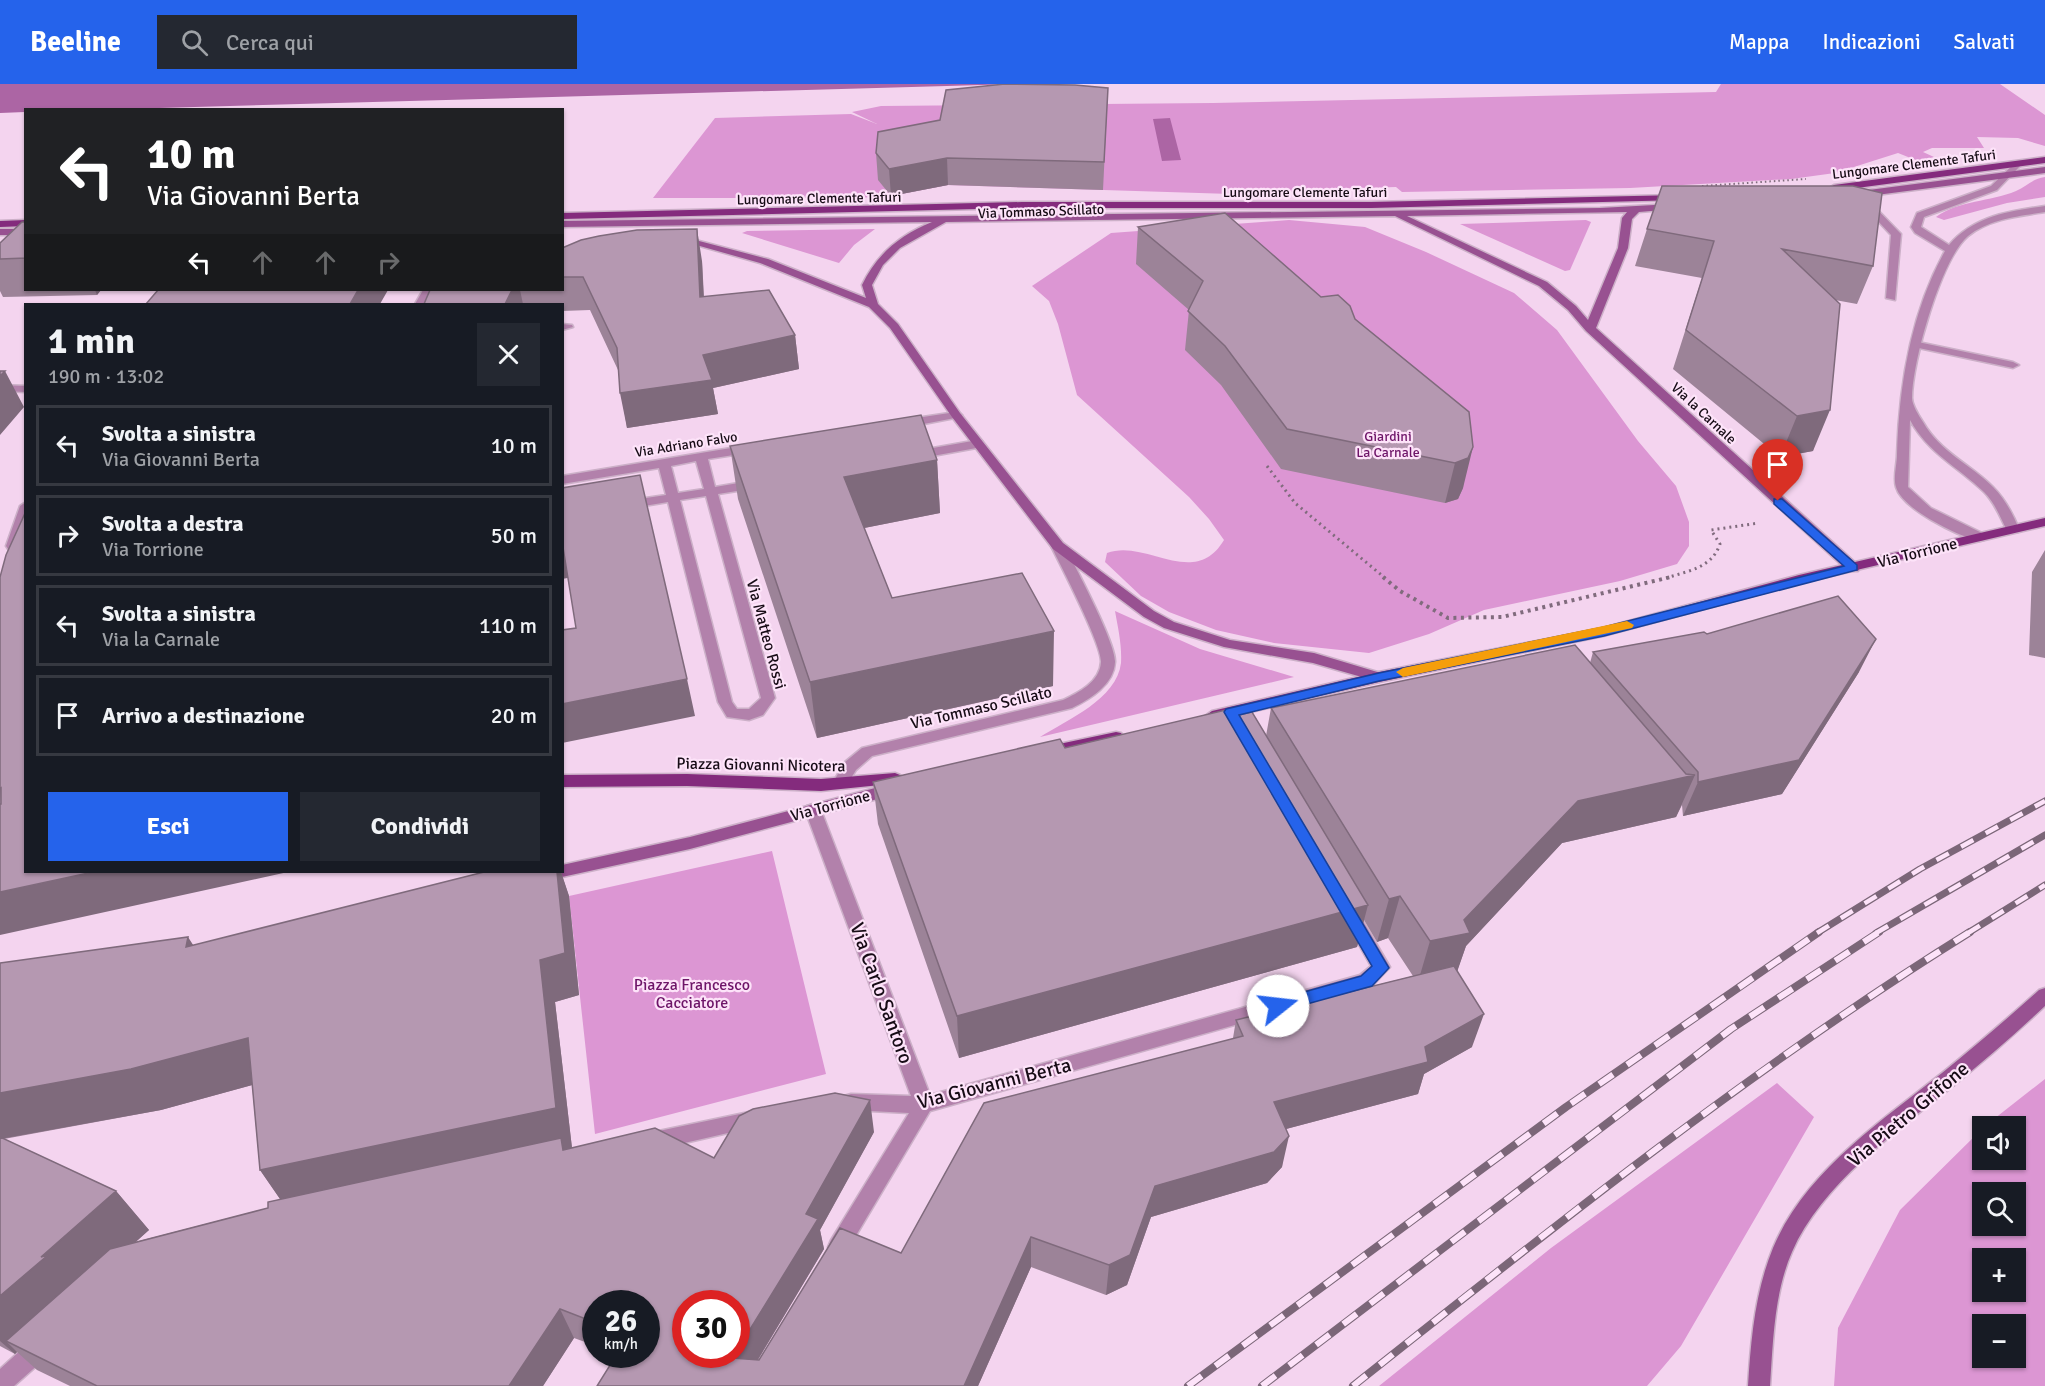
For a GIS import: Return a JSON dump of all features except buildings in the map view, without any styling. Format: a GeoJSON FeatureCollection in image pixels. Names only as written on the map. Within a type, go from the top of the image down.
{"type":"FeatureCollection","features":[{"type":"Feature","properties":{"kind":"main road","name":"Lungomare Clemente Tafuri"},"geometry":{"type":"LineString","coordinates":[[2045,160],[1848,187],[1827,193],[1858,194],[2045,170]]}},
{"type":"Feature","properties":{"kind":"main road","name":"Lungomare Clemente Tafuri"},"geometry":{"type":"LineString","coordinates":[[564,216],[1012,206],[1371,205],[1693,198]]}},
{"type":"Feature","properties":{"kind":"main road","name":"Via la Carnale"},"geometry":{"type":"LineString","coordinates":[[1371,205],[1543,284],[1572,308],[1590,329],[1852,568]]}},
{"type":"Feature","properties":{"kind":"main road","name":"Via Tommaso Scillato"},"geometry":{"type":"LineString","coordinates":[[873,305],[867,285],[877,264],[886,254],[917,232],[973,213],[1120,207]]}},
{"type":"Feature","properties":{"kind":"main road","name":"Lungomare Clemente Tafuri"},"geometry":{"type":"LineString","coordinates":[[564,224],[1681,207]]}},
{"type":"Feature","properties":{"kind":"main road"},"geometry":{"type":"LineString","coordinates":[[1590,329],[1623,248],[1627,218],[1636,209]]}},
{"type":"Feature","properties":{"kind":"main road","name":"Via Tommaso Scillato"},"geometry":{"type":"LineString","coordinates":[[616,223],[764,261],[873,305],[894,326],[956,415],[1058,546],[1131,603],[1169,625],[1229,644],[1314,658],[1379,677]]}},
{"type":"Feature","properties":{"kind":"main road"},"geometry":{"type":"LineString","coordinates":[[0,224],[24,224]]}},
{"type":"Feature","properties":{"kind":"main road"},"geometry":{"type":"LineString","coordinates":[[0,232],[24,232]]}},
{"type":"Feature","properties":{"kind":"main road","name":"Via Torrione"},"geometry":{"type":"LineString","coordinates":[[1198,719],[1234,717],[1379,677],[1541,650],[1852,568],[2045,522]]}},
{"type":"Feature","properties":{"kind":"main road"},"geometry":{"type":"LineString","coordinates":[[1028,756],[1131,734]]}},
{"type":"Feature","properties":{"kind":"main road","name":"Piazza Giovanni Nicotera"},"geometry":{"type":"LineString","coordinates":[[564,781],[687,780],[788,785],[913,781]]}},
{"type":"Feature","properties":{"kind":"main road","name":"Via Torrione"},"geometry":{"type":"LineString","coordinates":[[564,870],[690,843],[913,781]]}},
{"type":"Feature","properties":{"kind":"main road","name":"Via Pietro Grifone"},"geometry":{"type":"LineString","coordinates":[[1759,1386],[1762,1329],[1773,1280],[1791,1233],[1818,1196],[1858,1151],[1991,1044],[2045,995]]}},
{"type":"Feature","properties":{"kind":"street"},"geometry":{"type":"LineString","coordinates":[[1950,249],[1918,231],[1916,227],[1920,215],[1989,190],[2016,165]]}},
{"type":"Feature","properties":{"kind":"street"},"geometry":{"type":"LineString","coordinates":[[1848,187],[1858,194],[1896,234],[1891,298]]}},
{"type":"Feature","properties":{"kind":"street"},"geometry":{"type":"LineString","coordinates":[[1979,537],[1925,510],[1908,498],[1902,487],[1906,400],[1926,308],[1950,249],[1962,236],[1985,223],[2045,209]]}},
{"type":"Feature","properties":{"kind":"street"},"geometry":{"type":"LineString","coordinates":[[1918,345],[2013,365]]}},
{"type":"Feature","properties":{"kind":"street"},"geometry":{"type":"LineString","coordinates":[[0,388],[24,389]]}},
{"type":"Feature","properties":{"kind":"street"},"geometry":{"type":"LineString","coordinates":[[1906,400],[1933,445],[1987,485],[2005,508],[2013,529]]}},
{"type":"Feature","properties":{"kind":"street"},"geometry":{"type":"LineString","coordinates":[[887,427],[956,415]]}},
{"type":"Feature","properties":{"kind":"street"},"geometry":{"type":"LineString","coordinates":[[908,456],[978,444]]}},
{"type":"Feature","properties":{"kind":"street","name":"Via Adriano Falvo"},"geometry":{"type":"LineString","coordinates":[[564,480],[759,448]]}},
{"type":"Feature","properties":{"kind":"street","name":"Via Matteo Rossi"},"geometry":{"type":"LineString","coordinates":[[664,463],[725,702],[732,713],[749,716],[765,706],[768,698],[701,457]]}},
{"type":"Feature","properties":{"kind":"street"},"geometry":{"type":"LineString","coordinates":[[618,507],[770,481]]}},
{"type":"Feature","properties":{"kind":"street"},"geometry":{"type":"LineString","coordinates":[[8,561],[24,512]]}},
{"type":"Feature","properties":{"kind":"street","name":"Via Tommaso Scillato"},"geometry":{"type":"LineString","coordinates":[[840,784],[850,766],[867,752],[1067,704],[1083,696],[1100,682],[1108,662],[1101,638],[1058,546]]}},
{"type":"Feature","properties":{"kind":"street","name":"Via Carlo Santoro"},"geometry":{"type":"LineString","coordinates":[[813,810],[924,1105]]}},
{"type":"Feature","properties":{"kind":"street","name":"Via Giovanni Berta"},"geometry":{"type":"LineString","coordinates":[[836,1101],[924,1105],[1366,981],[1381,968],[1339,896]]}},
{"type":"Feature","properties":{"kind":"street"},"geometry":{"type":"LineString","coordinates":[[827,1266],[924,1105]]}},
{"type":"Feature","properties":{"kind":"street"},"geometry":{"type":"LineString","coordinates":[[637,1145],[777,1114]]}},
{"type":"Feature","properties":{"kind":"street"},"geometry":{"type":"LineString","coordinates":[[0,1384],[60,1330]]}},
{"type":"Feature","properties":{"kind":"path"},"geometry":{"type":"LineString","coordinates":[[1267,466],[1295,503],[1400,591],[1448,618],[1502,617],[1652,584],[1702,567],[1716,556],[1720,544],[1711,530],[1795,517]]}},
{"type":"Feature","properties":{"kind":"green space"},"geometry":{"type":"Polygon","coordinates":[[[1721,84],[2000,84],[2045,115],[2045,146],[2018,138],[1977,137],[1984,148],[1932,148],[1923,152],[1934,157],[1918,161],[1898,153],[1835,173],[1791,179],[1630,188],[1402,192],[1396,187],[1322,189],[1263,195],[948,185],[891,196],[857,198],[653,198],[715,118],[851,114],[877,124],[852,112],[881,106],[1213,103],[1716,92],[1721,84]]]}},
{"type":"Feature","properties":{"kind":"green space"},"geometry":{"type":"Polygon","coordinates":[[[2045,177],[2045,197],[2007,203],[1944,220],[1936,217],[1955,207],[2016,191],[2045,177]]]}},
{"type":"Feature","properties":{"kind":"green space","name":"Giardini La Carnale"},"geometry":{"type":"Polygon","coordinates":[[[1289,220],[1365,227],[1426,252],[1514,293],[1557,330],[1638,441],[1676,486],[1689,522],[1689,546],[1677,564],[1620,581],[1484,610],[1429,634],[1369,653],[1274,643],[1216,630],[1169,612],[1141,596],[1105,562],[1107,553],[1122,550],[1169,560],[1199,561],[1212,554],[1224,540],[1189,497],[1077,395],[1058,324],[1049,301],[1032,286],[1111,233],[1289,220]]]}},
{"type":"Feature","properties":{"kind":"green space"},"geometry":{"type":"Polygon","coordinates":[[[1586,220],[1591,222],[1570,270],[1565,271],[1460,224],[1586,220]]]}},
{"type":"Feature","properties":{"kind":"green space"},"geometry":{"type":"Polygon","coordinates":[[[875,229],[854,245],[839,263],[742,233],[747,231],[875,229]]]}},
{"type":"Feature","properties":{"kind":"green space"},"geometry":{"type":"Polygon","coordinates":[[[1115,611],[1200,649],[1294,677],[1040,737],[1101,698],[1117,676],[1121,663],[1121,650],[1115,611]]]}},
{"type":"Feature","properties":{"kind":"green space","name":"Piazza Francesco Cacciatore"},"geometry":{"type":"Polygon","coordinates":[[[772,851],[826,1074],[595,1134],[569,896],[772,851]]]}},
{"type":"Feature","properties":{"kind":"green space"},"geometry":{"type":"Polygon","coordinates":[[[2045,1079],[2045,1386],[1834,1386],[1838,1328],[1900,1210],[1972,1139],[1972,1170],[2026,1170],[2026,1116],[1998,1116],[2045,1079]]]}},
{"type":"Feature","properties":{"kind":"green space"},"geometry":{"type":"Polygon","coordinates":[[[1777,1083],[1814,1117],[1681,1346],[1647,1386],[1379,1386],[1551,1248],[1777,1083]]]}},
{"type":"Feature","properties":{"kind":"shaded area"},"geometry":{"type":"Polygon","coordinates":[[[0,84],[1017,84],[160,108],[24,108],[24,112],[0,113],[0,84]]]}},
{"type":"Feature","properties":{"kind":"shaded area"},"geometry":{"type":"Polygon","coordinates":[[[1170,118],[1181,160],[1162,161],[1153,119],[1170,118]]]}},
{"type":"Feature","properties":{"kind":"railway"},"geometry":{"type":"LineString","coordinates":[[1817,933],[1920,869],[2045,801]]}},
{"type":"Feature","properties":{"kind":"railway"},"geometry":{"type":"LineString","coordinates":[[1876,933],[2045,835]]}},
{"type":"Feature","properties":{"kind":"railway"},"geometry":{"type":"LineString","coordinates":[[1968,933],[2045,885]]}},
{"type":"Feature","properties":{"kind":"railway"},"geometry":{"type":"LineString","coordinates":[[1188,1386],[1566,1107],[1819,932]]}},
{"type":"Feature","properties":{"kind":"railway"},"geometry":{"type":"LineString","coordinates":[[1262,1386],[1731,1029],[1879,932]]}},
{"type":"Feature","properties":{"kind":"railway"},"geometry":{"type":"LineString","coordinates":[[1353,1386],[1579,1208],[1732,1093],[1889,984],[1970,932]]}},
{"type":"Feature","properties":{"kind":"slow traffic"},"geometry":{"type":"LineString","coordinates":[[1403,672],[1604,632],[1627,625]]}},
{"type":"Feature","properties":{"kind":"route"},"geometry":{"type":"LineString","coordinates":[[1278,1006],[1366,981],[1381,968],[1231,712],[1379,677],[1604,632],[1799,579],[1852,568],[1778,501]]}}]}
